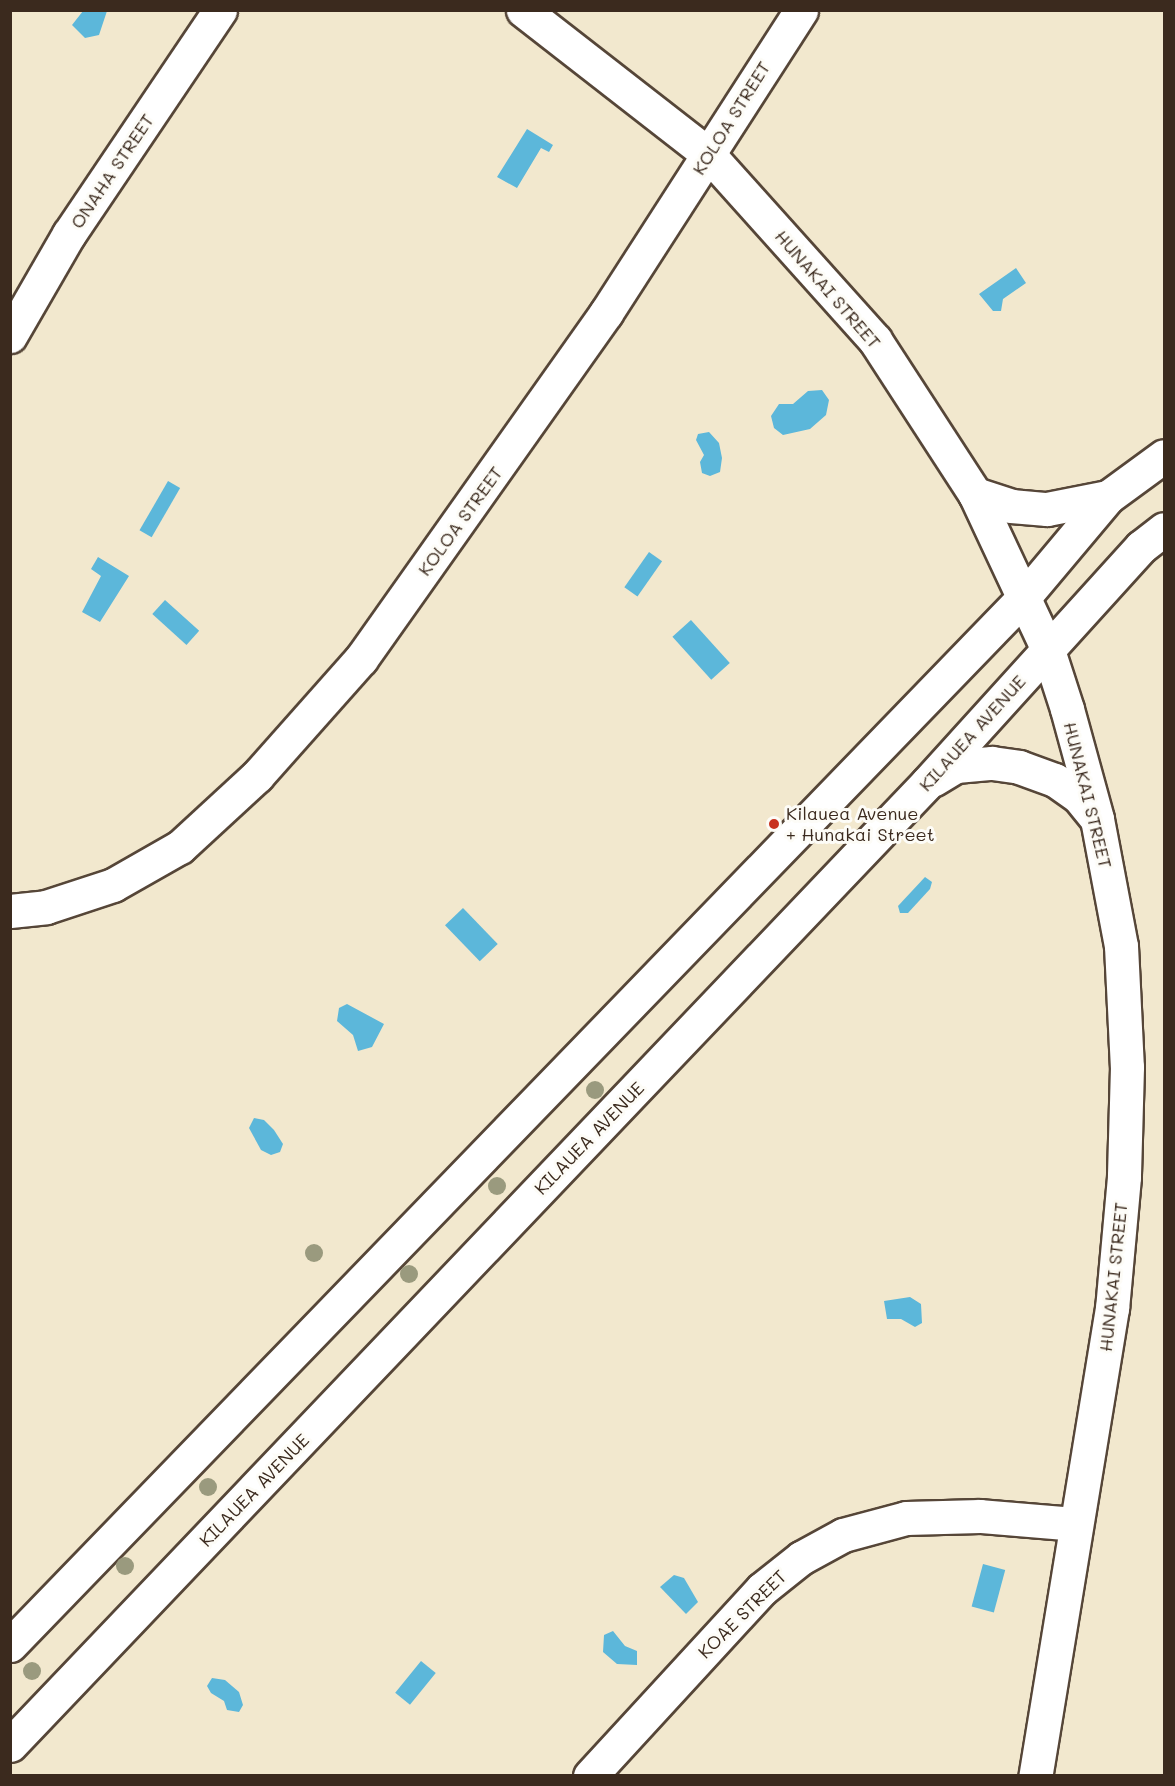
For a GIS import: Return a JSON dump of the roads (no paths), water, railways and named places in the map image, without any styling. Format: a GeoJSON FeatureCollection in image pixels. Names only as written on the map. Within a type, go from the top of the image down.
{"type":"FeatureCollection","features":[{"type":"Feature","properties":{"kind":"street","name":"ONAHA STREET"},"geometry":{"type":"LineString","coordinates":[[10,336],[69,234],[220,10]]}},
{"type":"Feature","properties":{"kind":"street","name":"HUNAKAI STREET"},"geometry":{"type":"LineString","coordinates":[[523,10],[710,155],[875,340],[975,494],[1024,597],[1048,650],[1097,819],[1120,946],[1127,1078],[1124,1177],[1112,1308],[1035,1776]]}},
{"type":"Feature","properties":{"kind":"street","name":"KOLOA STREET"},"geometry":{"type":"LineString","coordinates":[[10,911],[46,907],[113,885],[180,848],[257,776],[361,659],[599,323],[710,155],[801,10]]}},
{"type":"Feature","properties":{"kind":"street"},"geometry":{"type":"LineString","coordinates":[[10,1645],[1024,597],[1108,497],[1164,456]]}},
{"type":"Feature","properties":{"kind":"street"},"geometry":{"type":"LineString","coordinates":[[975,494],[1011,506],[1047,509],[1108,497]]}},
{"type":"Feature","properties":{"kind":"street","name":"KILAUEA AVENUE"},"geometry":{"type":"LineString","coordinates":[[10,1745],[927,783],[1141,547],[1164,529]]}},
{"type":"Feature","properties":{"kind":"street"},"geometry":{"type":"LineString","coordinates":[[927,783],[956,766],[992,763],[1019,766],[1054,780],[1078,796],[1097,819]]}},
{"type":"Feature","properties":{"kind":"street","name":"KOAE STREET"},"geometry":{"type":"LineString","coordinates":[[590,1776],[762,1589],[801,1558],[843,1535],[906,1518],[980,1516],[1076,1524]]}},
{"type":"Feature","properties":{"kind":"water"},"geometry":{"type":"Polygon","coordinates":[[[83,11],[107,11],[99,35],[85,38],[72,25],[83,11]]]}},
{"type":"Feature","properties":{"kind":"water"},"geometry":{"type":"Polygon","coordinates":[[[527,129],[553,145],[549,152],[541,148],[517,188],[497,177],[527,129]]]}},
{"type":"Feature","properties":{"kind":"water"},"geometry":{"type":"Polygon","coordinates":[[[1016,268],[1026,283],[1003,299],[1001,311],[993,311],[979,294],[1016,268]]]}},
{"type":"Feature","properties":{"kind":"water"},"geometry":{"type":"Polygon","coordinates":[[[822,390],[829,400],[826,415],[810,429],[783,435],[774,428],[771,416],[779,404],[793,404],[808,391],[822,390]]]}},
{"type":"Feature","properties":{"kind":"water"},"geometry":{"type":"Polygon","coordinates":[[[709,432],[719,443],[722,458],[720,472],[710,476],[702,473],[700,462],[704,455],[696,440],[698,434],[709,432]]]}},
{"type":"Feature","properties":{"kind":"water"},"geometry":{"type":"Polygon","coordinates":[[[168,481],[180,488],[152,537],[140,530],[168,481]]]}},
{"type":"Feature","properties":{"kind":"water"},"geometry":{"type":"Polygon","coordinates":[[[649,552],[662,561],[637,596],[624,587],[649,552]]]}},
{"type":"Feature","properties":{"kind":"water"},"geometry":{"type":"Polygon","coordinates":[[[98,557],[129,576],[100,622],[82,612],[101,576],[91,569],[98,557]]]}},
{"type":"Feature","properties":{"kind":"water"},"geometry":{"type":"Polygon","coordinates":[[[165,600],[199,631],[186,645],[152,614],[165,600]]]}},
{"type":"Feature","properties":{"kind":"water"},"geometry":{"type":"Polygon","coordinates":[[[691,620],[730,663],[711,680],[672,637],[691,620]]]}},
{"type":"Feature","properties":{"kind":"water"},"geometry":{"type":"Polygon","coordinates":[[[925,877],[932,882],[930,889],[908,913],[900,913],[898,906],[925,877]]]}},
{"type":"Feature","properties":{"kind":"water"},"geometry":{"type":"Polygon","coordinates":[[[463,908],[498,944],[480,961],[445,925],[463,908]]]}},
{"type":"Feature","properties":{"kind":"water"},"geometry":{"type":"Polygon","coordinates":[[[347,1004],[384,1024],[372,1047],[358,1051],[353,1035],[337,1021],[339,1008],[347,1004]]]}},
{"type":"Feature","properties":{"kind":"water"},"geometry":{"type":"Polygon","coordinates":[[[254,1118],[264,1120],[274,1130],[283,1144],[280,1152],[271,1155],[261,1150],[249,1128],[254,1118]]]}},
{"type":"Feature","properties":{"kind":"water"},"geometry":{"type":"Polygon","coordinates":[[[910,1297],[921,1304],[922,1323],[915,1327],[901,1319],[887,1319],[884,1301],[910,1297]]]}},
{"type":"Feature","properties":{"kind":"water"},"geometry":{"type":"Polygon","coordinates":[[[983,1564],[1005,1570],[994,1612],[972,1607],[983,1564]]]}},
{"type":"Feature","properties":{"kind":"water"},"geometry":{"type":"Polygon","coordinates":[[[674,1575],[684,1578],[698,1602],[686,1614],[660,1587],[674,1575]]]}},
{"type":"Feature","properties":{"kind":"water"},"geometry":{"type":"Polygon","coordinates":[[[613,1631],[625,1646],[637,1651],[637,1665],[617,1664],[603,1652],[604,1635],[613,1631]]]}},
{"type":"Feature","properties":{"kind":"water"},"geometry":{"type":"Polygon","coordinates":[[[421,1661],[436,1673],[410,1705],[395,1693],[421,1661]]]}},
{"type":"Feature","properties":{"kind":"water"},"geometry":{"type":"Polygon","coordinates":[[[212,1678],[225,1680],[239,1692],[243,1705],[239,1712],[227,1710],[224,1701],[211,1693],[207,1686],[212,1678]]]}},
{"type":"Feature","properties":{"kind":"place","name":"Kilauea Avenue + Hunakai Street"},"geometry":{"type":"Point","coordinates":[774,824]}}]}
